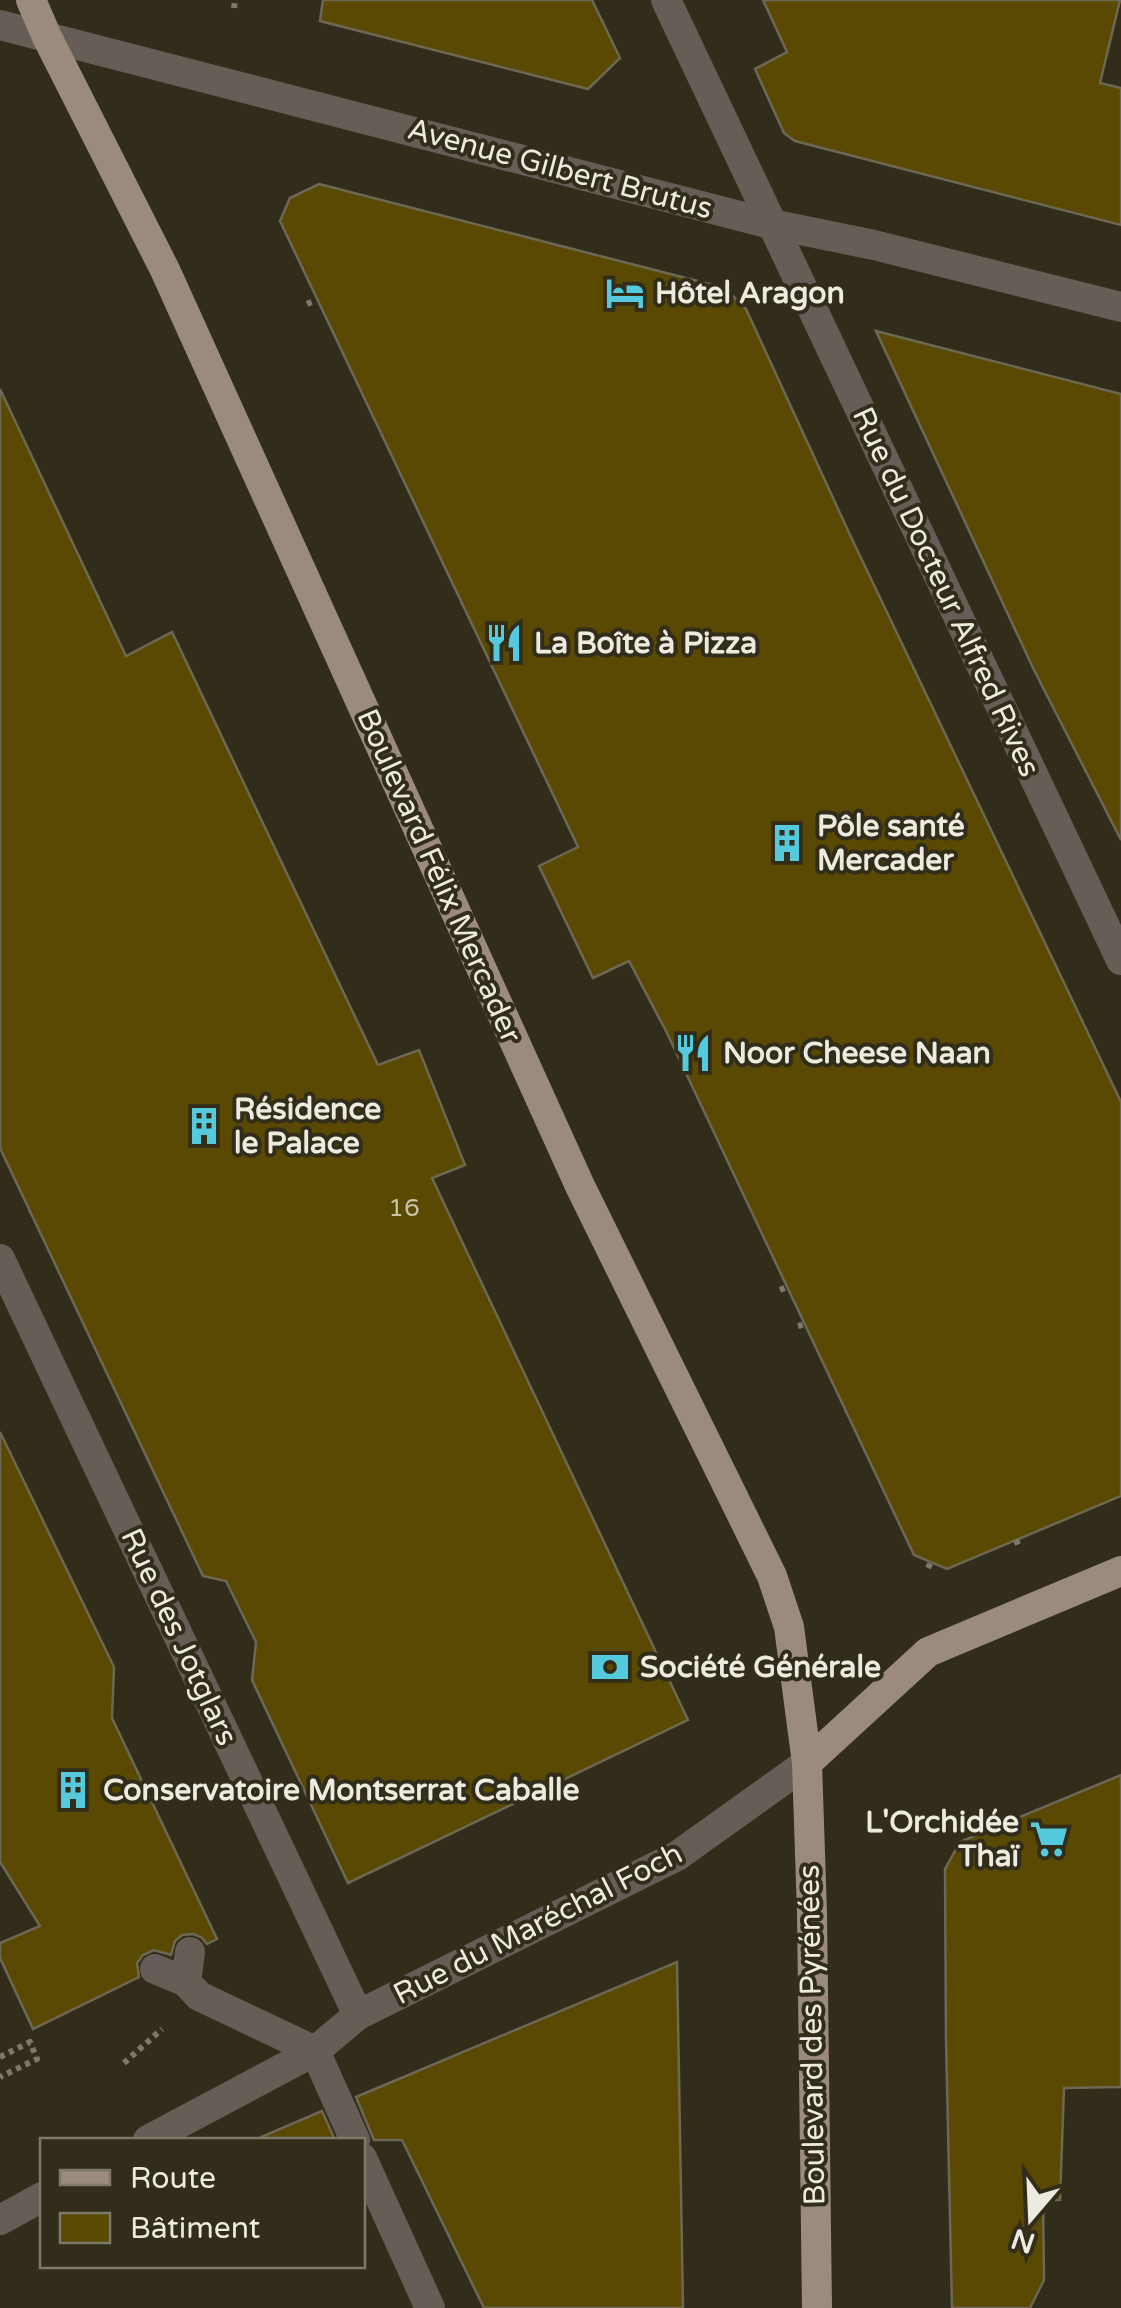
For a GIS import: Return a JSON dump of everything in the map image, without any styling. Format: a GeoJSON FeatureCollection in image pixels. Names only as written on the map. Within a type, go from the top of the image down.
{"type":"FeatureCollection","features":[{"type":"Feature","properties":{"kind":"main road","name":"Boulevard Félix Mercader"},"geometry":{"type":"LineString","coordinates":[[32,0],[165,270],[580,1186],[772,1576],[788,1628],[807,1762]]}},
{"type":"Feature","properties":{"kind":"main road","name":"Rue du Maréchal Foch"},"geometry":{"type":"LineString","coordinates":[[807,1762],[928,1652],[1121,1571]]}},
{"type":"Feature","properties":{"kind":"main road","name":"Boulevard des Pyrénées"},"geometry":{"type":"LineString","coordinates":[[807,1762],[816,2308]]}},
{"type":"Feature","properties":{"kind":"street","name":"Rue du Docteur Alfred Rives"},"geometry":{"type":"LineString","coordinates":[[666,0],[1121,960]]}},
{"type":"Feature","properties":{"kind":"street","name":"Avenue Gilbert Brutus"},"geometry":{"type":"LineString","coordinates":[[0,25],[772,224],[874,245],[1121,307]]}},
{"type":"Feature","properties":{"kind":"street","name":"Rue des Jotglars"},"geometry":{"type":"LineString","coordinates":[[0,1259],[358,2015]]}},
{"type":"Feature","properties":{"kind":"street","name":"Rue du Maréchal Foch"},"geometry":{"type":"LineString","coordinates":[[152,2138],[315,2051],[358,2015],[677,1856],[807,1762]]}},
{"type":"Feature","properties":{"kind":"street"},"geometry":{"type":"LineString","coordinates":[[186,1982],[190,1952]]}},
{"type":"Feature","properties":{"kind":"street"},"geometry":{"type":"LineString","coordinates":[[154,1969],[186,1982],[199,1996],[315,2051],[354,2138]]}},
{"type":"Feature","properties":{"kind":"street"},"geometry":{"type":"LineString","coordinates":[[365,2165],[430,2308]]}},
{"type":"Feature","properties":{"kind":"street"},"geometry":{"type":"LineString","coordinates":[[0,2220],[40,2198]]}},
{"type":"Feature","properties":{"kind":"path"},"geometry":{"type":"LineString","coordinates":[[306,304],[316,300]]}},
{"type":"Feature","properties":{"kind":"path"},"geometry":{"type":"LineString","coordinates":[[1016,1540],[1020,1549]]}},
{"type":"Feature","properties":{"kind":"path"},"geometry":{"type":"LineString","coordinates":[[0,2056],[30,2042],[37,2059],[0,2076]]}},
{"type":"Feature","properties":{"kind":"building"},"geometry":{"type":"Polygon","coordinates":[[[323,0],[592,0],[620,58],[588,89],[320,21],[323,0]]]}},
{"type":"Feature","properties":{"kind":"building"},"geometry":{"type":"Polygon","coordinates":[[[763,0],[1120,0],[1100,83],[1121,88],[1121,225],[795,141],[784,133],[755,69],[787,52],[763,0]]]}},
{"type":"Feature","properties":{"kind":"building"},"geometry":{"type":"Polygon","coordinates":[[[319,184],[725,288],[746,309],[1121,1102],[1121,1496],[947,1569],[914,1555],[666,1031],[629,961],[593,978],[539,866],[578,847],[280,221],[290,198],[319,184]]]}},
{"type":"Feature","properties":{"kind":"building"},"geometry":{"type":"Polygon","coordinates":[[[876,331],[1121,394],[1121,840],[1034,670],[876,331]]]}},
{"type":"Feature","properties":{"kind":"building","name":"Résidence le Palace"},"geometry":{"type":"Polygon","coordinates":[[[0,389],[126,656],[172,632],[378,1065],[419,1050],[465,1165],[432,1178],[688,1720],[348,1883],[252,1680],[256,1642],[226,1581],[203,1576],[0,1148],[0,389]]]}},
{"type":"Feature","properties":{"kind":"building","name":"Conservatoire Montserrat Caballe"},"geometry":{"type":"Polygon","coordinates":[[[0,1432],[114,1667],[112,1718],[217,1939],[207,1944],[193,1934],[182,1935],[175,1941],[171,1955],[154,1950],[143,1955],[137,1963],[139,1977],[33,2029],[0,1958],[0,1943],[40,1926],[0,1862],[0,1432]]]}},
{"type":"Feature","properties":{"kind":"building"},"geometry":{"type":"Polygon","coordinates":[[[1121,1775],[1121,2087],[1064,2088],[1060,2200],[1043,2200],[1044,2280],[1030,2308],[952,2308],[945,1869],[960,1842],[1121,1775]]]}},
{"type":"Feature","properties":{"kind":"building"},"geometry":{"type":"Polygon","coordinates":[[[677,1962],[683,2308],[484,2308],[402,2140],[374,2140],[356,2097],[677,1962]]]}},
{"type":"Feature","properties":{"kind":"building"},"geometry":{"type":"Polygon","coordinates":[[[322,2111],[334,2138],[259,2138],[322,2111]]]}},
{"type":"Feature","properties":{"kind":"place","name":"Hôtel Aragon"},"geometry":{"type":"Point","coordinates":[625,293]}},
{"type":"Feature","properties":{"kind":"place","name":"La Boîte à Pizza"},"geometry":{"type":"Point","coordinates":[504,643]}},
{"type":"Feature","properties":{"kind":"place","name":"Pôle santé Mercader"},"geometry":{"type":"Point","coordinates":[787,843]}},
{"type":"Feature","properties":{"kind":"place","name":"Noor Cheese Naan"},"geometry":{"type":"Point","coordinates":[693,1053]}},
{"type":"Feature","properties":{"kind":"place","name":"Résidence le Palace"},"geometry":{"type":"Point","coordinates":[204,1126]}},
{"type":"Feature","properties":{"kind":"place","name":"Société Générale"},"geometry":{"type":"Point","coordinates":[610,1667]}},
{"type":"Feature","properties":{"kind":"place","name":"Conservatoire Montserrat Caballe"},"geometry":{"type":"Point","coordinates":[73,1790]}},
{"type":"Feature","properties":{"kind":"place","name":"L'Orchidée Thaï"},"geometry":{"type":"Point","coordinates":[1049,1839]}}]}
